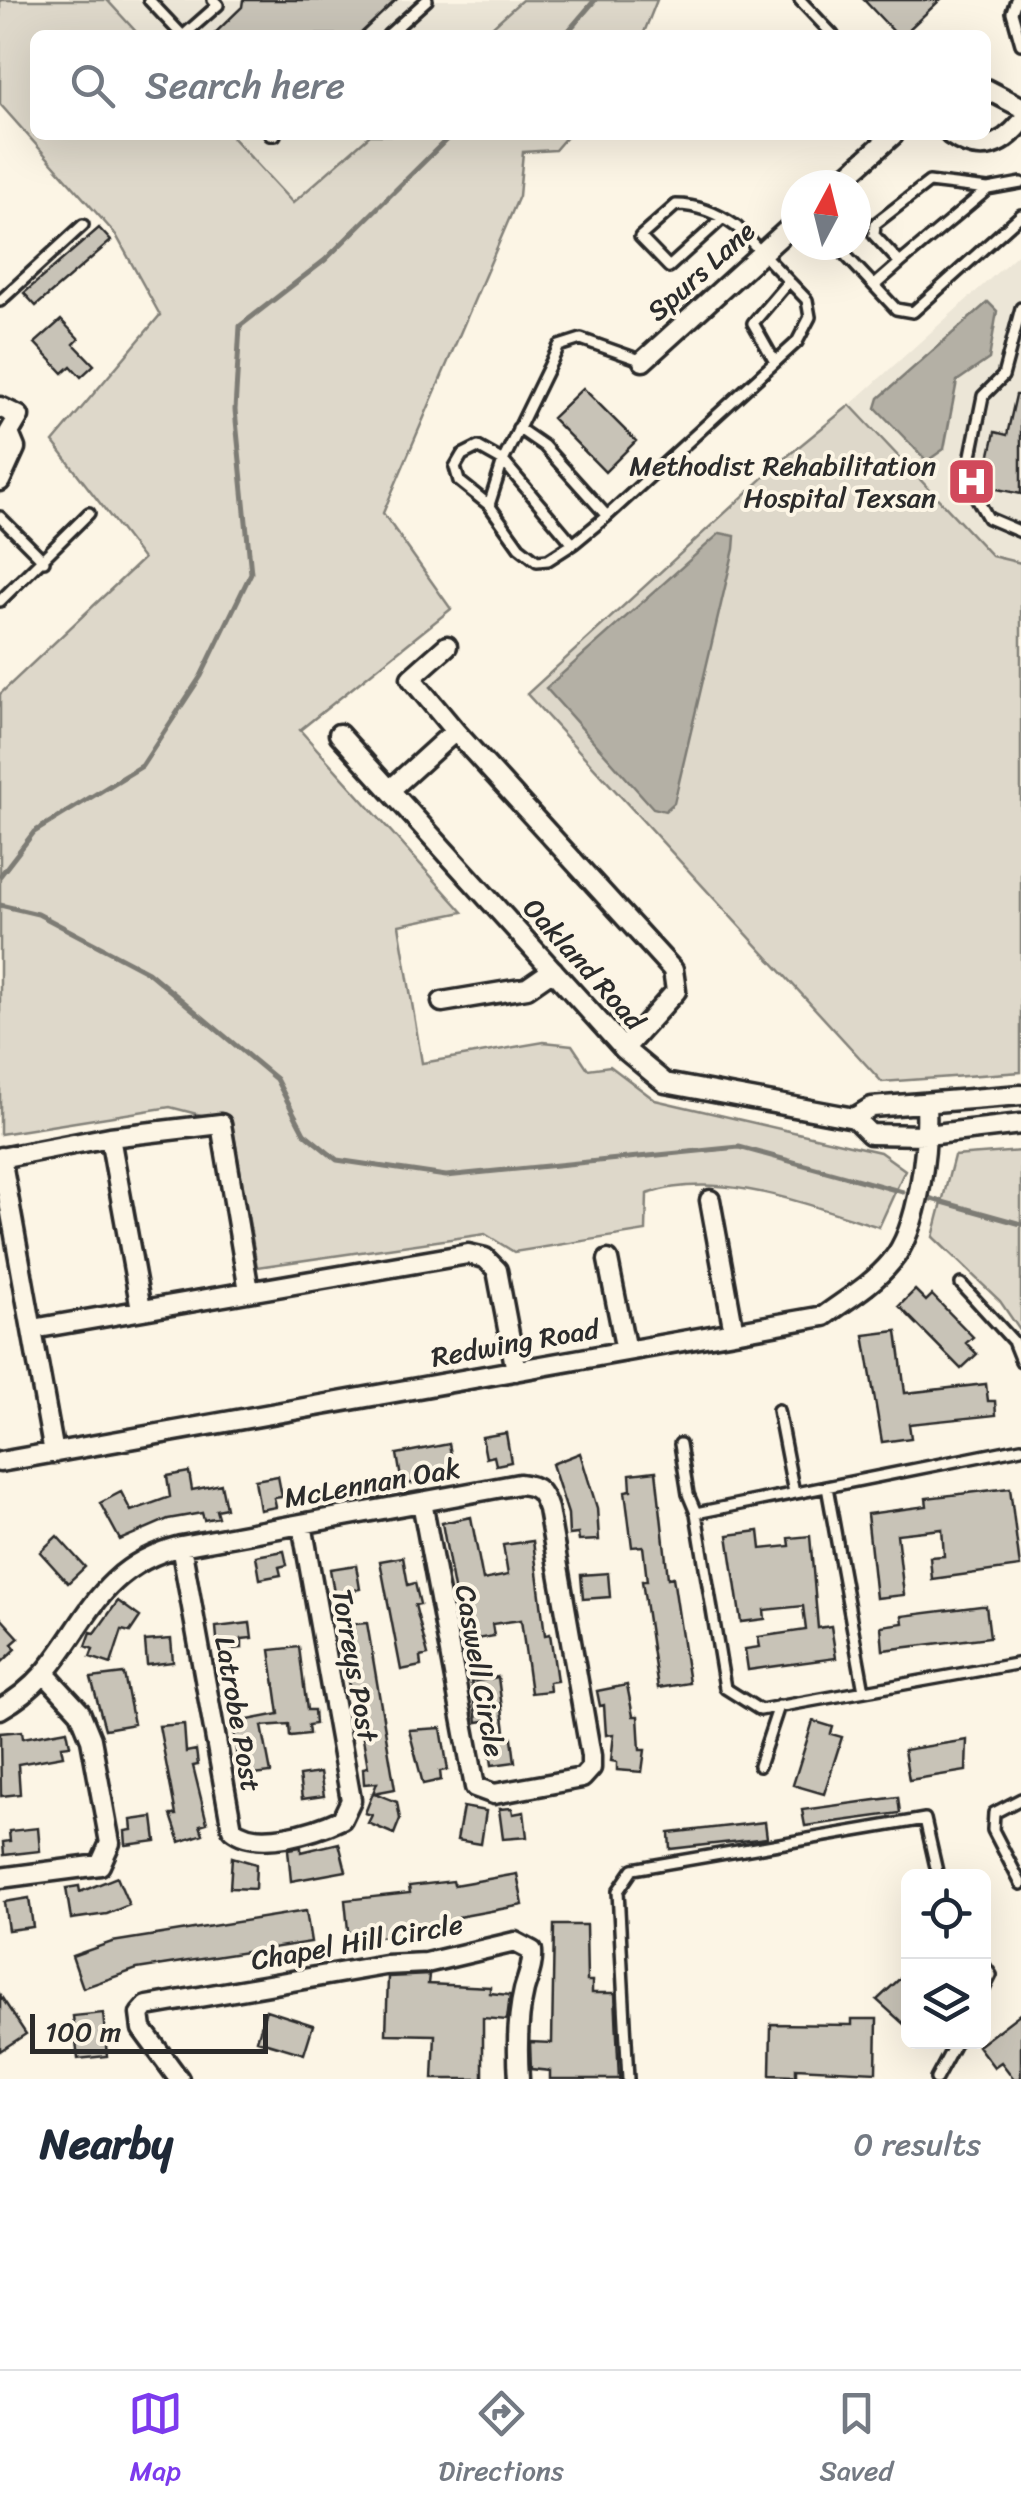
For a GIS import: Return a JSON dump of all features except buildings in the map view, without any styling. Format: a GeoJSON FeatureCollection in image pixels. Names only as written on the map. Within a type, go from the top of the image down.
{"type":"FeatureCollection","features":[{"type":"Feature","properties":{"kind":"street"},"geometry":{"type":"LineString","coordinates":[[991,92],[1021,107]]}},
{"type":"Feature","properties":{"kind":"street"},"geometry":{"type":"LineString","coordinates":[[959,140],[973,148],[988,147],[1004,140],[1021,123]]}},
{"type":"Feature","properties":{"kind":"street"},"geometry":{"type":"LineString","coordinates":[[854,170],[887,140]]}},
{"type":"Feature","properties":{"kind":"street","name":"Spurs Lane"},"geometry":{"type":"LineString","coordinates":[[644,361],[781,236]]}},
{"type":"Feature","properties":{"kind":"street"},"geometry":{"type":"LineString","coordinates":[[0,407],[19,416],[5,442],[15,448],[0,482]]}},
{"type":"Feature","properties":{"kind":"street"},"geometry":{"type":"LineString","coordinates":[[447,646],[410,678],[672,970],[676,991],[624,1049]]}},
{"type":"Feature","properties":{"kind":"street"},"geometry":{"type":"LineString","coordinates":[[390,790],[455,731]]}},
{"type":"Feature","properties":{"kind":"street","name":"Oakland Road"},"geometry":{"type":"LineString","coordinates":[[339,734],[624,1049],[666,1083],[854,1118],[870,1134],[927,1135],[1021,1124]]}},
{"type":"Feature","properties":{"kind":"street"},"geometry":{"type":"LineString","coordinates":[[442,1002],[527,988],[553,970]]}},
{"type":"Feature","properties":{"kind":"street","name":"Oakland Road"},"geometry":{"type":"LineString","coordinates":[[854,1118],[872,1107],[1021,1095]]}},
{"type":"Feature","properties":{"kind":"street","name":"Redwing Road"},"geometry":{"type":"LineString","coordinates":[[0,1462],[824,1316],[893,1260],[908,1233],[927,1135],[926,1103]]}},
{"type":"Feature","properties":{"kind":"street"},"geometry":{"type":"LineString","coordinates":[[54,1453],[1,1158],[110,1137],[220,1124],[249,1290]]}},
{"type":"Feature","properties":{"kind":"street"},"geometry":{"type":"LineString","coordinates":[[110,1137],[142,1308]]}},
{"type":"Feature","properties":{"kind":"street"},"geometry":{"type":"LineString","coordinates":[[710,1200],[734,1332]]}},
{"type":"Feature","properties":{"kind":"street"},"geometry":{"type":"LineString","coordinates":[[33,1329],[468,1254],[485,1258],[497,1270],[516,1371]]}},
{"type":"Feature","properties":{"kind":"street"},"geometry":{"type":"LineString","coordinates":[[608,1260],[626,1351]]}},
{"type":"Feature","properties":{"kind":"street","name":"McLennan Oak"},"geometry":{"type":"LineString","coordinates":[[0,1709],[46,1674],[105,1587],[147,1557],[181,1546],[519,1484],[543,1493],[591,1768]]}},
{"type":"Feature","properties":{"kind":"street","name":"Caswell Circle"},"geometry":{"type":"LineString","coordinates":[[422,1502],[475,1786],[483,1792],[508,1792],[582,1778],[591,1768]]}},
{"type":"Feature","properties":{"kind":"street","name":"Torreys Post"},"geometry":{"type":"LineString","coordinates":[[302,1524],[351,1800],[347,1814]]}},
{"type":"Feature","properties":{"kind":"street","name":"Latrobe Post"},"geometry":{"type":"LineString","coordinates":[[181,1546],[232,1829],[254,1839],[311,1830],[347,1814]]}},
{"type":"Feature","properties":{"kind":"street"},"geometry":{"type":"LineString","coordinates":[[0,1878],[100,1864],[108,1852],[109,1833],[87,1724],[46,1674]]}},
{"type":"Feature","properties":{"kind":"street","name":"Chapel Hill Circle"},"geometry":{"type":"LineString","coordinates":[[178,2079],[142,2028],[140,2014],[147,2006],[385,1964],[426,1963],[514,1942],[532,1951],[533,1963],[524,1992],[517,2048],[520,2079]]}},
{"type":"Feature","properties":{"kind":"lane"},"geometry":{"type":"LineString","coordinates":[[149,0],[178,30]]}},
{"type":"Feature","properties":{"kind":"lane"},"geometry":{"type":"LineString","coordinates":[[189,30],[218,5],[213,0]]}},
{"type":"Feature","properties":{"kind":"lane"},"geometry":{"type":"LineString","coordinates":[[394,30],[427,0]]}},
{"type":"Feature","properties":{"kind":"lane"},"geometry":{"type":"LineString","coordinates":[[800,0],[829,30]]}},
{"type":"Feature","properties":{"kind":"lane"},"geometry":{"type":"LineString","coordinates":[[1016,0],[1021,44]]}},
{"type":"Feature","properties":{"kind":"lane"},"geometry":{"type":"LineString","coordinates":[[900,263],[874,235],[875,224],[929,182],[988,189],[1021,183]]}},
{"type":"Feature","properties":{"kind":"lane"},"geometry":{"type":"LineString","coordinates":[[874,285],[988,189]]}},
{"type":"Feature","properties":{"kind":"lane"},"geometry":{"type":"LineString","coordinates":[[573,544],[503,461],[478,447],[462,454],[454,467],[459,481],[489,505],[519,547],[537,562],[548,560],[573,544],[607,516],[797,342],[810,317],[807,300],[723,218],[676,204],[640,238],[669,268],[723,218]]}},
{"type":"Feature","properties":{"kind":"lane"},"geometry":{"type":"LineString","coordinates":[[850,260],[896,309],[913,312],[1021,215]]}},
{"type":"Feature","properties":{"kind":"lane"},"geometry":{"type":"LineString","coordinates":[[1,298],[82,225]]}},
{"type":"Feature","properties":{"kind":"lane"},"geometry":{"type":"LineString","coordinates":[[774,362],[753,322],[789,282]]}},
{"type":"Feature","properties":{"kind":"lane"},"geometry":{"type":"LineString","coordinates":[[1021,308],[1003,376],[983,396],[966,480],[988,518],[1021,532]]}},
{"type":"Feature","properties":{"kind":"lane"},"geometry":{"type":"LineString","coordinates":[[489,505],[503,461],[559,346],[581,339],[644,361]]}},
{"type":"Feature","properties":{"kind":"lane"},"geometry":{"type":"LineString","coordinates":[[518,428],[544,446],[607,516]]}},
{"type":"Feature","properties":{"kind":"lane"},"geometry":{"type":"LineString","coordinates":[[0,601],[89,513]]}},
{"type":"Feature","properties":{"kind":"lane"},"geometry":{"type":"LineString","coordinates":[[0,518],[44,561]]}},
{"type":"Feature","properties":{"kind":"lane"},"geometry":{"type":"LineString","coordinates":[[961,1284],[1013,1341],[1021,1361]]}},
{"type":"Feature","properties":{"kind":"lane"},"geometry":{"type":"LineString","coordinates":[[778,1410],[794,1493]]}},
{"type":"Feature","properties":{"kind":"lane"},"geometry":{"type":"LineString","coordinates":[[680,1444],[688,1494],[696,1513],[725,1688],[760,1710],[1021,1663]]}},
{"type":"Feature","properties":{"kind":"lane"},"geometry":{"type":"LineString","coordinates":[[696,1513],[1021,1448]]}},
{"type":"Feature","properties":{"kind":"lane"},"geometry":{"type":"LineString","coordinates":[[826,1487],[864,1691]]}},
{"type":"Feature","properties":{"kind":"lane"},"geometry":{"type":"LineString","coordinates":[[760,1766],[779,1706]]}},
{"type":"Feature","properties":{"kind":"lane"},"geometry":{"type":"LineString","coordinates":[[1021,1799],[994,1813],[993,1830],[1021,1884]]}},
{"type":"Feature","properties":{"kind":"lane"},"geometry":{"type":"LineString","coordinates":[[628,2079],[618,1891],[633,1869],[926,1818],[937,1869]]}},
{"type":"Feature","properties":{"kind":"lane"},"geometry":{"type":"LineString","coordinates":[[936,2079],[952,2049]]}},
{"type":"Feature","properties":{"kind":"shaded area"},"geometry":{"type":"Polygon","coordinates":[[[0,0],[107,0],[134,30],[30,30],[30,138],[0,104],[0,0]]]}},
{"type":"Feature","properties":{"kind":"shaded area"},"geometry":{"type":"Polygon","coordinates":[[[107,0],[522,0],[489,30],[134,30],[107,0]]]}},
{"type":"Feature","properties":{"kind":"shaded area"},"geometry":{"type":"Polygon","coordinates":[[[522,0],[657,0],[645,30],[489,30],[522,0]]]}},
{"type":"Feature","properties":{"kind":"shaded area"},"geometry":{"type":"Polygon","coordinates":[[[32,140],[235,140],[293,203],[364,140],[564,140],[555,150],[523,152],[519,196],[383,513],[451,609],[300,730],[463,912],[399,925],[422,1063],[544,1042],[572,1045],[588,1069],[610,1066],[655,1100],[880,1152],[905,1170],[879,1227],[764,1193],[675,1187],[647,1194],[646,1231],[514,1252],[485,1234],[257,1267],[232,1123],[170,1107],[0,1134],[0,694],[143,559],[53,442],[160,315],[116,235],[32,140]]]}},
{"type":"Feature","properties":{"kind":"shaded area"},"geometry":{"type":"Polygon","coordinates":[[[235,140],[364,140],[293,203],[235,140]]]}},
{"type":"Feature","properties":{"kind":"shaded area","name":"Methodist Rehabilitation Hospital Texsan"},"geometry":{"type":"Polygon","coordinates":[[[1021,251],[1021,563],[992,556],[850,405],[1021,251]]]}},
{"type":"Feature","properties":{"kind":"shaded area"},"geometry":{"type":"Polygon","coordinates":[[[988,302],[997,311],[989,359],[957,381],[944,449],[927,461],[876,408],[879,398],[988,302]]]}},
{"type":"Feature","properties":{"kind":"shaded area"},"geometry":{"type":"Polygon","coordinates":[[[850,405],[992,556],[1021,563],[1021,1072],[882,1082],[527,694],[785,458],[850,405]]]}},
{"type":"Feature","properties":{"kind":"shaded area"},"geometry":{"type":"Polygon","coordinates":[[[720,533],[735,536],[734,549],[674,803],[665,811],[653,808],[546,688],[720,533]]]}},
{"type":"Feature","properties":{"kind":"shaded area"},"geometry":{"type":"Polygon","coordinates":[[[1021,1151],[1021,1332],[1000,1301],[933,1237],[954,1156],[1021,1151]]]}},
{"type":"Feature","properties":{"kind":"waterway"},"geometry":{"type":"LineString","coordinates":[[569,30],[595,0]]}},
{"type":"Feature","properties":{"kind":"waterway"},"geometry":{"type":"LineString","coordinates":[[0,876],[34,832],[142,766],[201,676],[251,573],[235,410],[240,326],[325,260],[446,140]]}},
{"type":"Feature","properties":{"kind":"waterway"},"geometry":{"type":"LineString","coordinates":[[0,905],[38,914],[148,972],[276,1079],[304,1133],[337,1160],[446,1176],[739,1147],[903,1192]]}},
{"type":"Feature","properties":{"kind":"waterway"},"geometry":{"type":"LineString","coordinates":[[928,1198],[1021,1224]]}},
{"type":"Feature","properties":{"kind":"place","name":"Methodist Rehabilitation Hospital Texsan"},"geometry":{"type":"Point","coordinates":[971,481]}}]}
